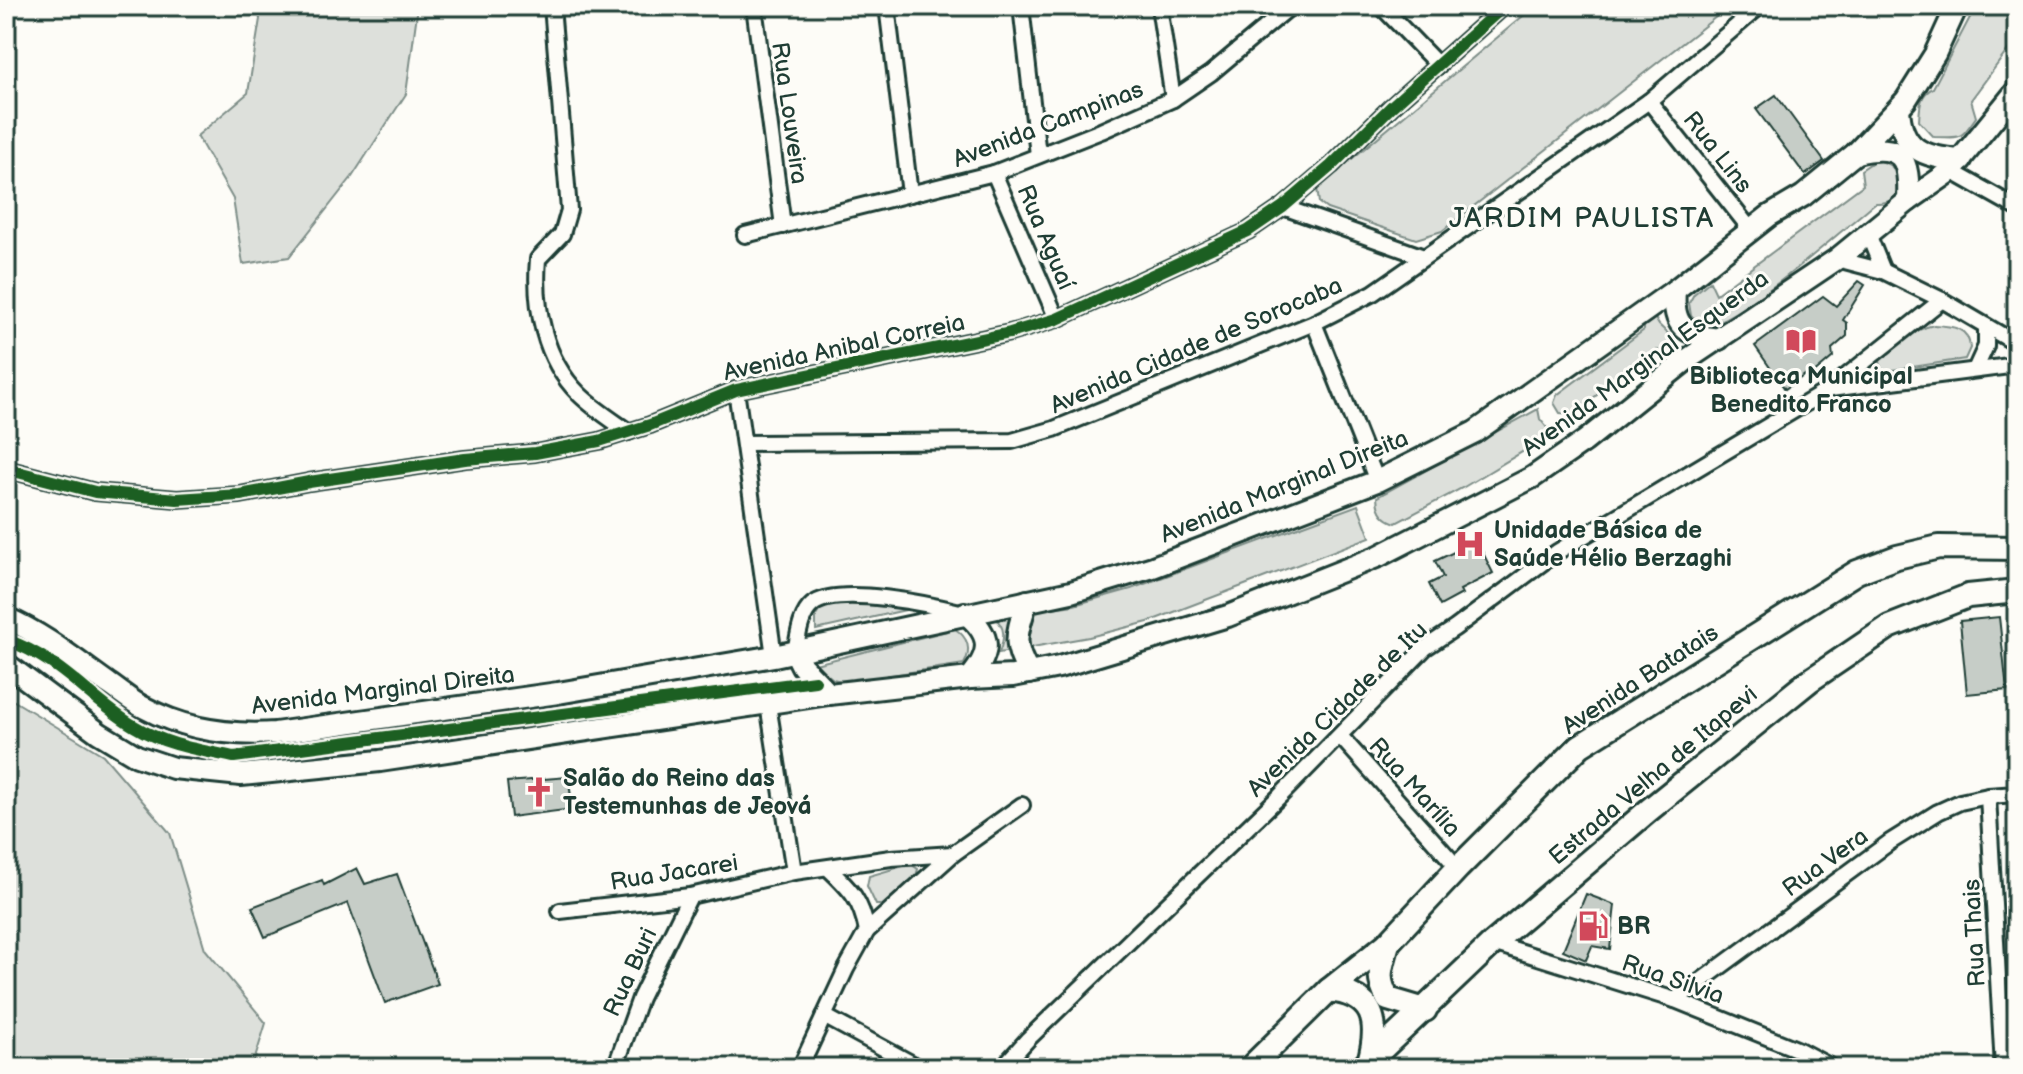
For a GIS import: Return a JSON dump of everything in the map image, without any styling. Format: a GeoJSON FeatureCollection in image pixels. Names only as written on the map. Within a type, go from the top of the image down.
{"type":"FeatureCollection","features":[{"type":"Feature","properties":{"kind":"main road","name":"Avenida Marginal Direita"},"geometry":{"type":"LineString","coordinates":[[6,618],[54,643],[143,708],[181,724],[215,733],[246,735],[543,695],[774,656],[1122,578],[1377,481],[1475,432],[1675,290],[1856,153],[1899,108],[1935,54],[1957,6]]}},
{"type":"Feature","properties":{"kind":"main road","name":"Avenida Marginal Esquerda"},"geometry":{"type":"LineString","coordinates":[[6,664],[64,709],[137,756],[173,768],[241,775],[380,761],[829,694],[1029,673],[1059,667],[1228,616],[1379,556],[1533,477],[1585,441],[1685,361],[1837,259],[1956,165],[2017,90]]}},
{"type":"Feature","properties":{"kind":"main road"},"geometry":{"type":"LineString","coordinates":[[1899,108],[1900,124],[1907,141],[1920,152],[1956,165]]}},
{"type":"Feature","properties":{"kind":"main road"},"geometry":{"type":"LineString","coordinates":[[1856,153],[1874,149],[1890,150],[1905,161],[1909,173],[1908,201]]}},
{"type":"Feature","properties":{"kind":"main road"},"geometry":{"type":"LineString","coordinates":[[1675,290],[1673,311],[1686,331],[1699,337],[1719,339]]}},
{"type":"Feature","properties":{"kind":"main road","name":"Avenida Batatais"},"geometry":{"type":"LineString","coordinates":[[1250,1068],[1329,990],[1388,943],[1580,746],[1857,572],[1897,557],[1939,547],[2017,548]]}},
{"type":"Feature","properties":{"kind":"main road","name":"Estrada Velha de Itapevi"},"geometry":{"type":"LineString","coordinates":[[1366,1065],[1493,943],[1649,810],[1809,681],[1889,627],[1968,596],[2017,591]]}},
{"type":"Feature","properties":{"kind":"main road"},"geometry":{"type":"LineString","coordinates":[[1027,601],[1017,644],[1018,655],[1029,673]]}},
{"type":"Feature","properties":{"kind":"main road"},"geometry":{"type":"LineString","coordinates":[[965,613],[978,624],[986,644],[982,663],[970,678]]}},
{"type":"Feature","properties":{"kind":"main road"},"geometry":{"type":"LineString","coordinates":[[795,652],[802,666],[829,694]]}},
{"type":"Feature","properties":{"kind":"main road"},"geometry":{"type":"LineString","coordinates":[[1388,943],[1380,985],[1388,999],[1425,1010]]}},
{"type":"Feature","properties":{"kind":"main road"},"geometry":{"type":"LineString","coordinates":[[1329,990],[1349,994],[1370,1010],[1376,1024],[1375,1042],[1366,1065]]}},
{"type":"Feature","properties":{"kind":"street"},"geometry":{"type":"LineString","coordinates":[[552,6],[569,210],[562,234],[538,259],[544,337],[568,381],[581,396],[629,432]]}},
{"type":"Feature","properties":{"kind":"street","name":"Rua Louveira"},"geometry":{"type":"LineString","coordinates":[[754,6],[783,226]]}},
{"type":"Feature","properties":{"kind":"street"},"geometry":{"type":"LineString","coordinates":[[887,6],[910,194]]}},
{"type":"Feature","properties":{"kind":"street"},"geometry":{"type":"LineString","coordinates":[[1021,6],[1038,155]]}},
{"type":"Feature","properties":{"kind":"street"},"geometry":{"type":"LineString","coordinates":[[1159,6],[1173,99]]}},
{"type":"Feature","properties":{"kind":"street","name":"Avenida Campinas"},"geometry":{"type":"LineString","coordinates":[[745,235],[994,173],[1173,99],[1211,73],[1291,6]]}},
{"type":"Feature","properties":{"kind":"street"},"geometry":{"type":"LineString","coordinates":[[1381,6],[1439,66]]}},
{"type":"Feature","properties":{"kind":"street","name":"Avenida Anibal Correia"},"geometry":{"type":"LineString","coordinates":[[6,469],[95,492],[177,499],[240,495],[465,459],[535,453],[629,432],[736,390],[1010,333],[1057,319],[1248,231],[1283,207],[1504,6]]}},
{"type":"Feature","properties":{"kind":"street","name":"Avenida Cidade de Sorocaba"},"geometry":{"type":"LineString","coordinates":[[745,443],[1012,441],[1054,429],[1314,323],[1373,293],[1649,101],[1760,6]]}},
{"type":"Feature","properties":{"kind":"street","name":"Rua Lins"},"geometry":{"type":"LineString","coordinates":[[1649,101],[1751,230]]}},
{"type":"Feature","properties":{"kind":"street"},"geometry":{"type":"LineString","coordinates":[[1956,165],[2017,208]]}},
{"type":"Feature","properties":{"kind":"street","name":"Rua Aguaí"},"geometry":{"type":"LineString","coordinates":[[994,173],[1057,319]]}},
{"type":"Feature","properties":{"kind":"street"},"geometry":{"type":"LineString","coordinates":[[1283,207],[1424,257]]}},
{"type":"Feature","properties":{"kind":"street"},"geometry":{"type":"LineString","coordinates":[[1868,234],[1883,271]]}},
{"type":"Feature","properties":{"kind":"street"},"geometry":{"type":"LineString","coordinates":[[1837,259],[1883,271],[1942,300],[2017,344]]}},
{"type":"Feature","properties":{"kind":"street","name":"Avenida Cidade de Itu"},"geometry":{"type":"LineString","coordinates":[[1002,1068],[1028,1039],[1340,736],[1425,648],[1557,552],[1830,389],[1942,300]]}},
{"type":"Feature","properties":{"kind":"street"},"geometry":{"type":"LineString","coordinates":[[1314,323],[1377,481]]}},
{"type":"Feature","properties":{"kind":"street"},"geometry":{"type":"LineString","coordinates":[[1975,370],[1986,346],[1986,326]]}},
{"type":"Feature","properties":{"kind":"street","name":"Avenida Cidade de Itu"},"geometry":{"type":"LineString","coordinates":[[1830,389],[2017,365]]}},
{"type":"Feature","properties":{"kind":"street"},"geometry":{"type":"LineString","coordinates":[[736,390],[774,656]]}},
{"type":"Feature","properties":{"kind":"street","name":"Avenida Marginal Direita"},"geometry":{"type":"LineString","coordinates":[[795,652],[808,610],[822,599],[852,596],[876,598],[927,604],[965,613]]}},
{"type":"Feature","properties":{"kind":"street"},"geometry":{"type":"LineString","coordinates":[[768,704],[794,872]]}},
{"type":"Feature","properties":{"kind":"street","name":"Rua Marília"},"geometry":{"type":"LineString","coordinates":[[1340,736],[1458,868]]}},
{"type":"Feature","properties":{"kind":"street","name":"Rua Vera"},"geometry":{"type":"LineString","coordinates":[[1675,1000],[1890,842],[1960,802],[2017,794]]}},
{"type":"Feature","properties":{"kind":"street","name":"Rua Thais"},"geometry":{"type":"LineString","coordinates":[[1988,796],[2003,1068]]}},
{"type":"Feature","properties":{"kind":"street"},"geometry":{"type":"LineString","coordinates":[[800,1068],[867,931],[953,854],[1022,805]]}},
{"type":"Feature","properties":{"kind":"street","name":"Rua Jacarei"},"geometry":{"type":"LineString","coordinates":[[560,911],[690,896],[794,872],[891,858],[953,854]]}},
{"type":"Feature","properties":{"kind":"street"},"geometry":{"type":"LineString","coordinates":[[829,869],[854,893],[863,910],[867,931]]}},
{"type":"Feature","properties":{"kind":"street","name":"Rua Buri"},"geometry":{"type":"LineString","coordinates":[[615,1068],[640,998],[690,896]]}},
{"type":"Feature","properties":{"kind":"street","name":"Rua Silvia"},"geometry":{"type":"LineString","coordinates":[[1493,943],[1675,1000],[1799,1050],[1833,1068]]}},
{"type":"Feature","properties":{"kind":"street"},"geometry":{"type":"LineString","coordinates":[[824,1016],[920,1068]]}},
{"type":"Feature","properties":{"kind":"shaded area"},"geometry":{"type":"Polygon","coordinates":[[[257,6],[418,6],[406,94],[352,177],[289,257],[243,264],[233,199],[197,136],[248,93],[260,19],[257,6]]]}},
{"type":"Feature","properties":{"kind":"shaded area"},"geometry":{"type":"Polygon","coordinates":[[[1535,6],[1730,6],[1442,231],[1416,239],[1327,209],[1319,203],[1317,188],[1535,6]]]}},
{"type":"Feature","properties":{"kind":"shaded area"},"geometry":{"type":"Polygon","coordinates":[[[1976,6],[2017,6],[2017,29],[2013,43],[1971,100],[1976,117],[1966,131],[1955,137],[1934,137],[1919,121],[1921,102],[1933,88],[1976,6]]]}},
{"type":"Feature","properties":{"kind":"shaded area"},"geometry":{"type":"Polygon","coordinates":[[[1880,161],[1896,171],[1899,178],[1898,192],[1893,198],[1875,203],[1743,308],[1708,324],[1700,323],[1691,316],[1689,303],[1694,294],[1710,281],[1716,294],[1863,185],[1861,170],[1880,161]]]}},
{"type":"Feature","properties":{"kind":"shaded area"},"geometry":{"type":"Polygon","coordinates":[[[1653,315],[1676,341],[1663,351],[1656,350],[1572,414],[1560,413],[1554,403],[1557,395],[1644,330],[1644,322],[1653,315]]]}},
{"type":"Feature","properties":{"kind":"shaded area"},"geometry":{"type":"Polygon","coordinates":[[[1934,325],[1953,327],[1963,332],[1970,348],[1965,359],[1886,371],[1881,369],[1880,360],[1898,343],[1918,330],[1934,325]]]}},
{"type":"Feature","properties":{"kind":"shaded area"},"geometry":{"type":"Polygon","coordinates":[[[1538,409],[1540,419],[1552,434],[1464,487],[1396,523],[1382,513],[1377,497],[1538,409]]]}},
{"type":"Feature","properties":{"kind":"shaded area"},"geometry":{"type":"Polygon","coordinates":[[[1358,505],[1370,537],[1148,622],[1089,637],[999,653],[1003,633],[993,616],[1074,605],[1131,589],[1358,505]]]}},
{"type":"Feature","properties":{"kind":"shaded area"},"geometry":{"type":"Polygon","coordinates":[[[862,603],[910,609],[816,630],[816,616],[823,605],[862,603]]]}},
{"type":"Feature","properties":{"kind":"shaded area"},"geometry":{"type":"Polygon","coordinates":[[[955,629],[967,644],[968,654],[964,664],[845,682],[833,679],[815,664],[955,629]]]}},
{"type":"Feature","properties":{"kind":"shaded area"},"geometry":{"type":"Polygon","coordinates":[[[6,696],[103,755],[170,833],[205,949],[266,1023],[252,1068],[6,1068],[6,696]]]}},
{"type":"Feature","properties":{"kind":"shaded area"},"geometry":{"type":"Polygon","coordinates":[[[910,864],[918,869],[916,876],[886,905],[876,905],[867,886],[869,876],[910,864]]]}},
{"type":"Feature","properties":{"kind":"building"},"geometry":{"type":"Polygon","coordinates":[[[1776,95],[1824,161],[1805,175],[1756,109],[1776,95]]]}},
{"type":"Feature","properties":{"kind":"building","name":"Biblioteca Municipal Benedito Franco"},"geometry":{"type":"Polygon","coordinates":[[[1859,281],[1865,285],[1843,320],[1847,323],[1847,336],[1832,349],[1833,357],[1812,375],[1809,372],[1785,389],[1755,346],[1823,296],[1836,306],[1859,281]]]}},
{"type":"Feature","properties":{"kind":"building"},"geometry":{"type":"Polygon","coordinates":[[[1477,541],[1493,573],[1460,590],[1462,594],[1440,606],[1429,584],[1443,577],[1435,561],[1477,541]]]}},
{"type":"Feature","properties":{"kind":"building"},"geometry":{"type":"Polygon","coordinates":[[[1999,617],[2007,690],[1967,694],[1960,621],[1999,617]]]}},
{"type":"Feature","properties":{"kind":"building","name":"Salão do Reino das Testemunhas de Jeová"},"geometry":{"type":"Polygon","coordinates":[[[568,777],[573,809],[511,817],[507,782],[568,777]]]}},
{"type":"Feature","properties":{"kind":"building"},"geometry":{"type":"Polygon","coordinates":[[[357,868],[365,884],[397,874],[438,984],[385,1003],[348,903],[265,937],[252,907],[322,880],[324,885],[357,868]]]}},
{"type":"Feature","properties":{"kind":"building","name":"BR"},"geometry":{"type":"Polygon","coordinates":[[[1586,894],[1615,905],[1610,949],[1592,946],[1586,960],[1563,950],[1586,894]]]}},
{"type":"Feature","properties":{"kind":"cycle path"},"geometry":{"type":"LineString","coordinates":[[6,469],[95,492],[177,499],[240,495],[465,459],[535,453],[599,441],[650,425],[736,390],[1010,333],[1057,319],[1248,231],[1283,207],[1504,6]]}},
{"type":"Feature","properties":{"kind":"cycle path"},"geometry":{"type":"LineString","coordinates":[[6,640],[42,657],[134,726],[183,746],[234,757],[815,681]]}},
{"type":"Feature","properties":{"kind":"place","name":"Biblioteca Municipal Benedito Franco"},"geometry":{"type":"Point","coordinates":[1801,341]}},
{"type":"Feature","properties":{"kind":"place","name":"Unidade Básica de Saúde Hélio Berzaghi"},"geometry":{"type":"Point","coordinates":[1470,544]}},
{"type":"Feature","properties":{"kind":"place","name":"Salão do Reino das Testemunhas de Jeová"},"geometry":{"type":"Point","coordinates":[539,792]}},
{"type":"Feature","properties":{"kind":"place","name":"BR"},"geometry":{"type":"Point","coordinates":[1593,926]}},
{"type":"Feature","properties":{"kind":"district","name":"JARDIM PAULISTA"},"geometry":{"type":"Point","coordinates":[1582,217]}}]}
